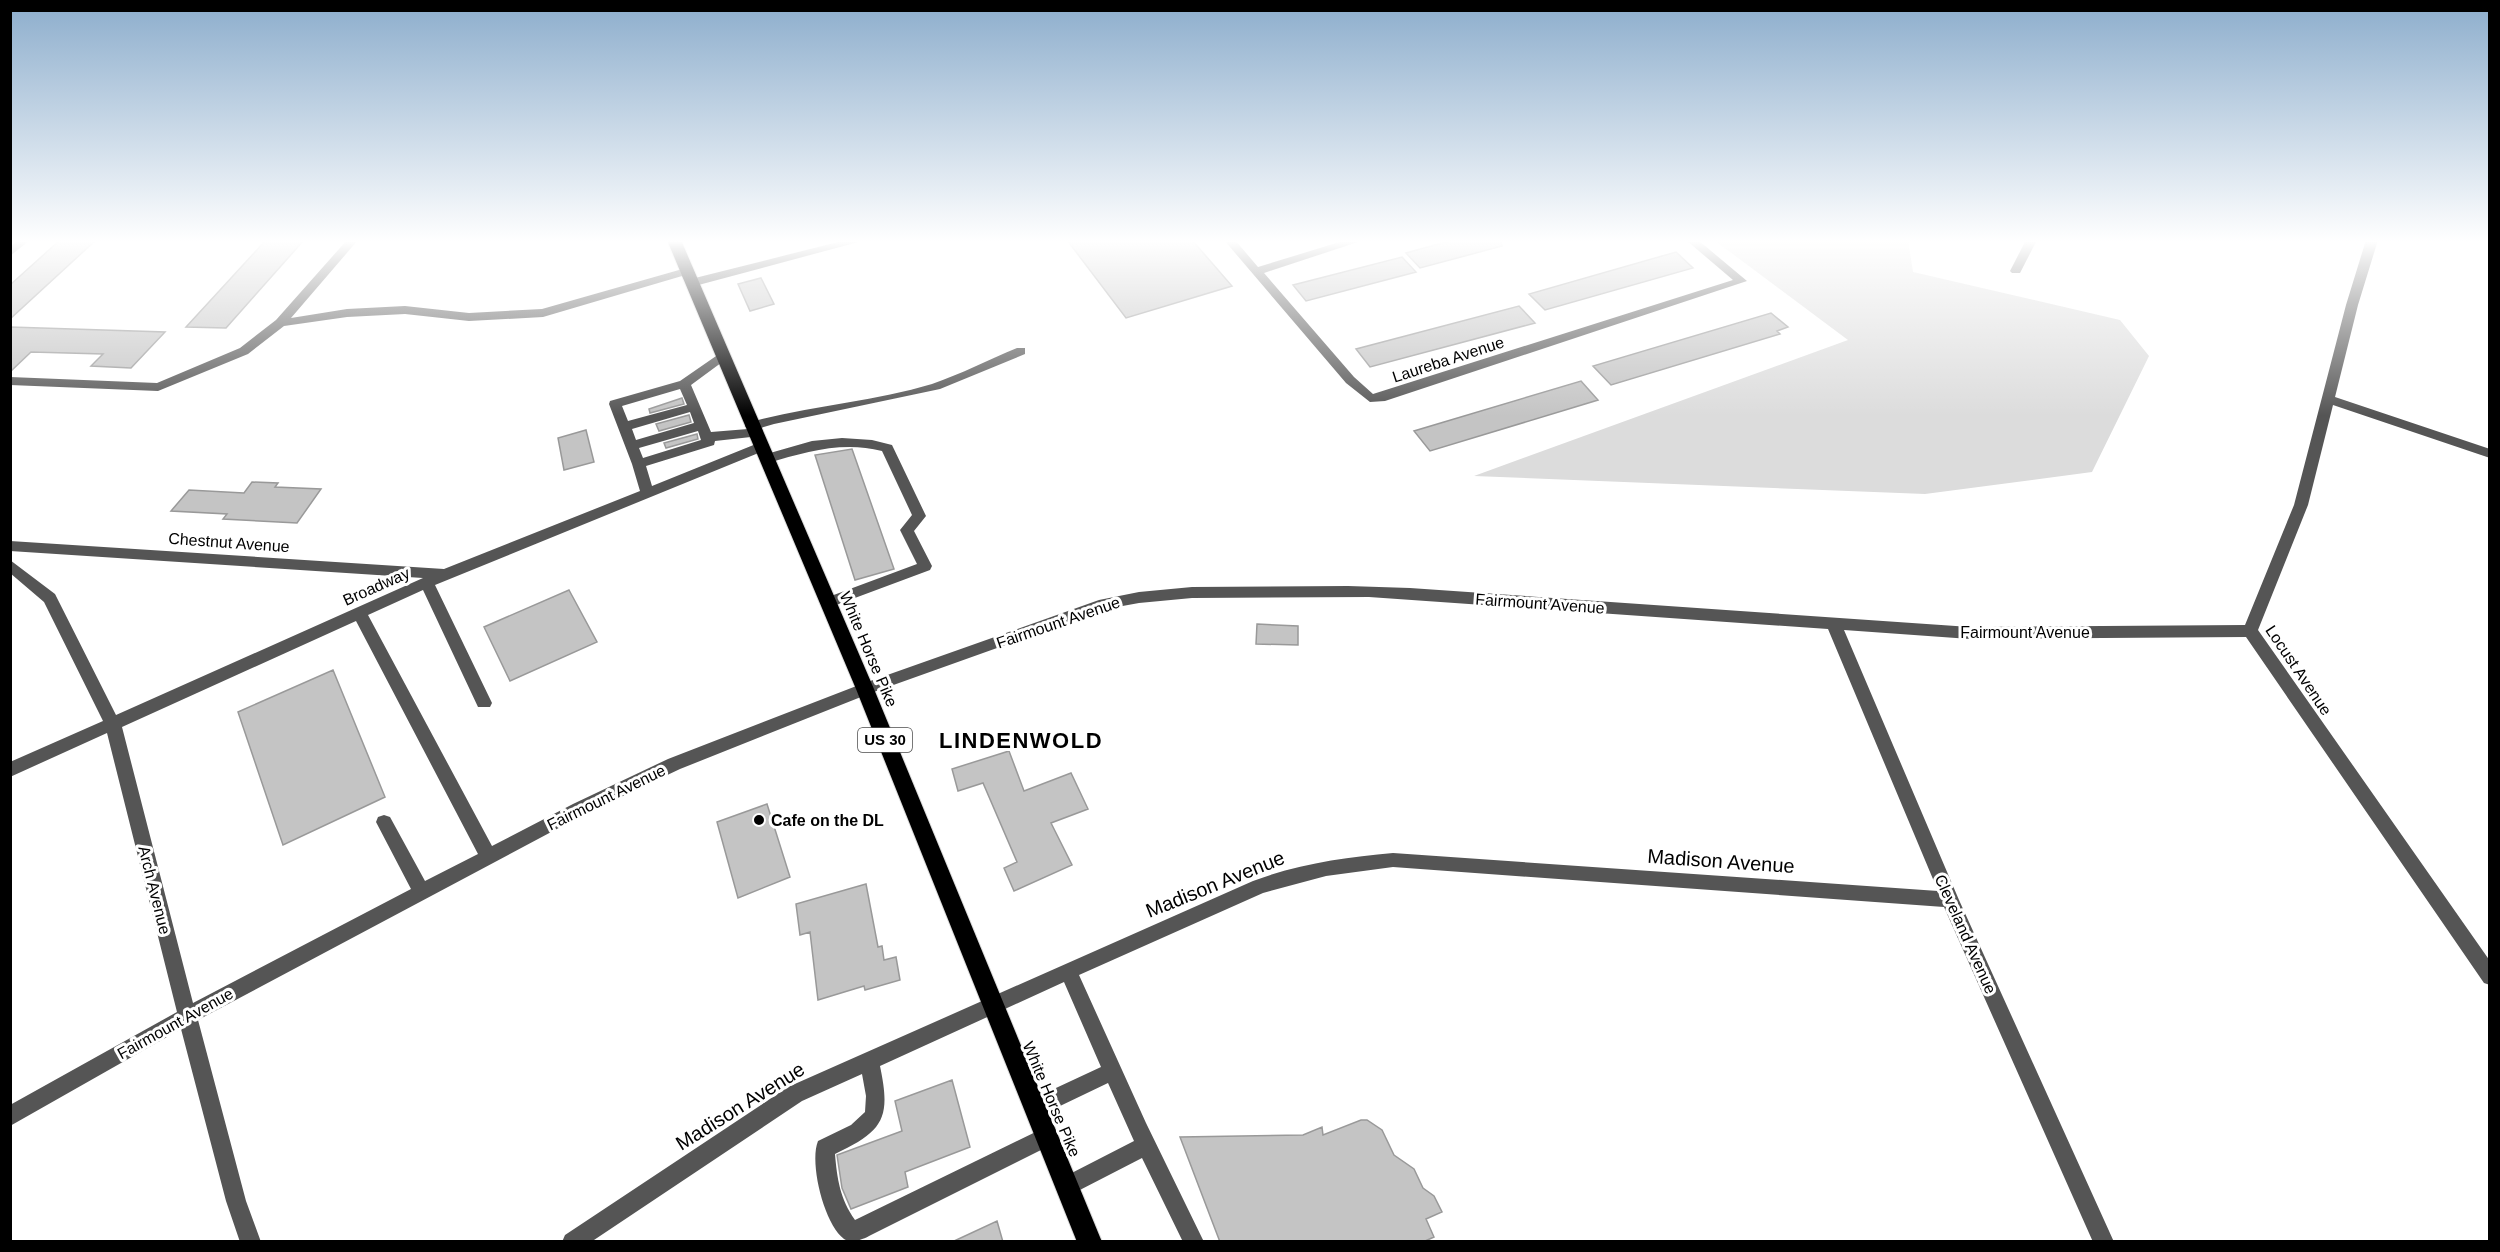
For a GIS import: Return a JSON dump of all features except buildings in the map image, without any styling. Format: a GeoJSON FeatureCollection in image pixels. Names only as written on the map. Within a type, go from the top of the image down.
{"type":"FeatureCollection","features":[{"type":"Feature","properties":{"kind":"highway","name":"White Horse Pike"},"geometry":{"type":"LineString","coordinates":[[698,298],[865,689],[1090,1242]]}},
{"type":"Feature","properties":{"kind":"street"},"geometry":{"type":"LineString","coordinates":[[10,381],[158,387],[244,351],[280,323],[302,298]]}},
{"type":"Feature","properties":{"kind":"street"},"geometry":{"type":"LineString","coordinates":[[280,323],[347,313],[405,310],[469,317],[525,315],[543,313],[593,298]]}},
{"type":"Feature","properties":{"kind":"street","name":"Laureba Avenue"},"geometry":{"type":"LineString","coordinates":[[1280,298],[1350,380],[1370,398],[1380,398],[1687,298]]}},
{"type":"Feature","properties":{"kind":"street","name":"Locust Avenue"},"geometry":{"type":"LineString","coordinates":[[2354,298],[2301,505],[2250,632],[2490,978]]}},
{"type":"Feature","properties":{"kind":"street"},"geometry":{"type":"LineString","coordinates":[[759,441],[807,411],[851,405],[932,388],[1021,351]]}},
{"type":"Feature","properties":{"kind":"street"},"geometry":{"type":"LineString","coordinates":[[647,493],[639,464],[615,404],[684,384],[723,357]]}},
{"type":"Feature","properties":{"kind":"street"},"geometry":{"type":"LineString","coordinates":[[639,464],[709,442],[684,384]]}},
{"type":"Feature","properties":{"kind":"street"},"geometry":{"type":"LineString","coordinates":[[2328,399],[2490,454]]}},
{"type":"Feature","properties":{"kind":"street"},"geometry":{"type":"LineString","coordinates":[[624,427],[693,407]]}},
{"type":"Feature","properties":{"kind":"street"},"geometry":{"type":"LineString","coordinates":[[632,446],[704,431],[759,441],[857,441],[887,448],[919,516],[907,530],[925,566],[828,603]]}},
{"type":"Feature","properties":{"kind":"street","name":"Broadway"},"geometry":{"type":"LineString","coordinates":[[10,770],[446,574],[697,472],[759,441]]}},
{"type":"Feature","properties":{"kind":"street"},"geometry":{"type":"LineString","coordinates":[[687,449],[697,472]]}},
{"type":"Feature","properties":{"kind":"street","name":"Chestnut Avenue"},"geometry":{"type":"LineString","coordinates":[[10,546],[446,574]]}},
{"type":"Feature","properties":{"kind":"street","name":"Arch Avenue"},"geometry":{"type":"LineString","coordinates":[[10,565],[50,598],[113,724],[236,1202],[251,1242]]}},
{"type":"Feature","properties":{"kind":"street"},"geometry":{"type":"LineString","coordinates":[[427,583],[484,703]]}},
{"type":"Feature","properties":{"kind":"street","name":"Fairmount Avenue"},"geometry":{"type":"LineString","coordinates":[[10,1116],[187,1016],[489,857],[674,764],[865,689],[1104,604],[1137,596],[1183,592],[1320,590],[1410,593],[1970,633],[2250,632]]}},
{"type":"Feature","properties":{"kind":"street"},"geometry":{"type":"LineString","coordinates":[[359,613],[489,857]]}},
{"type":"Feature","properties":{"kind":"street","name":"Cleveland Avenue"},"geometry":{"type":"LineString","coordinates":[[1834,624],[1950,900],[2104,1242]]}},
{"type":"Feature","properties":{"kind":"street"},"geometry":{"type":"LineString","coordinates":[[384,822],[422,892]]}},
{"type":"Feature","properties":{"kind":"street","name":"Madison Avenue"},"geometry":{"type":"LineString","coordinates":[[572,1242],[795,1094],[1259,886],[1337,864],[1393,860],[1950,900]]}},
{"type":"Feature","properties":{"kind":"street"},"geometry":{"type":"LineString","coordinates":[[1068,970],[1146,1145],[1194,1242]]}},
{"type":"Feature","properties":{"kind":"street"},"geometry":{"type":"LineString","coordinates":[[869,1061],[878,1101],[875,1118],[855,1135],[825,1148],[827,1189],[838,1215],[851,1231],[864,1228],[1048,1136]]}},
{"type":"Feature","properties":{"kind":"street"},"geometry":{"type":"LineString","coordinates":[[1035,1108],[1113,1071]]}},
{"type":"Feature","properties":{"kind":"street"},"geometry":{"type":"LineString","coordinates":[[1067,1186],[1146,1145]]}},
{"type":"Feature","properties":{"kind":"shaded area"},"geometry":{"type":"Polygon","coordinates":[[[1792,298],[2027,298],[2120,320],[2149,356],[2092,472],[1925,494],[1474,476],[1848,340],[1792,298]]]}},
{"type":"Feature","properties":{"kind":"place","name":"Cafe on the DL"},"geometry":{"type":"Point","coordinates":[759,820]}},
{"type":"Feature","properties":{"kind":"district","name":"LINDENWOLD"},"geometry":{"type":"Point","coordinates":[1021,740]}}]}
